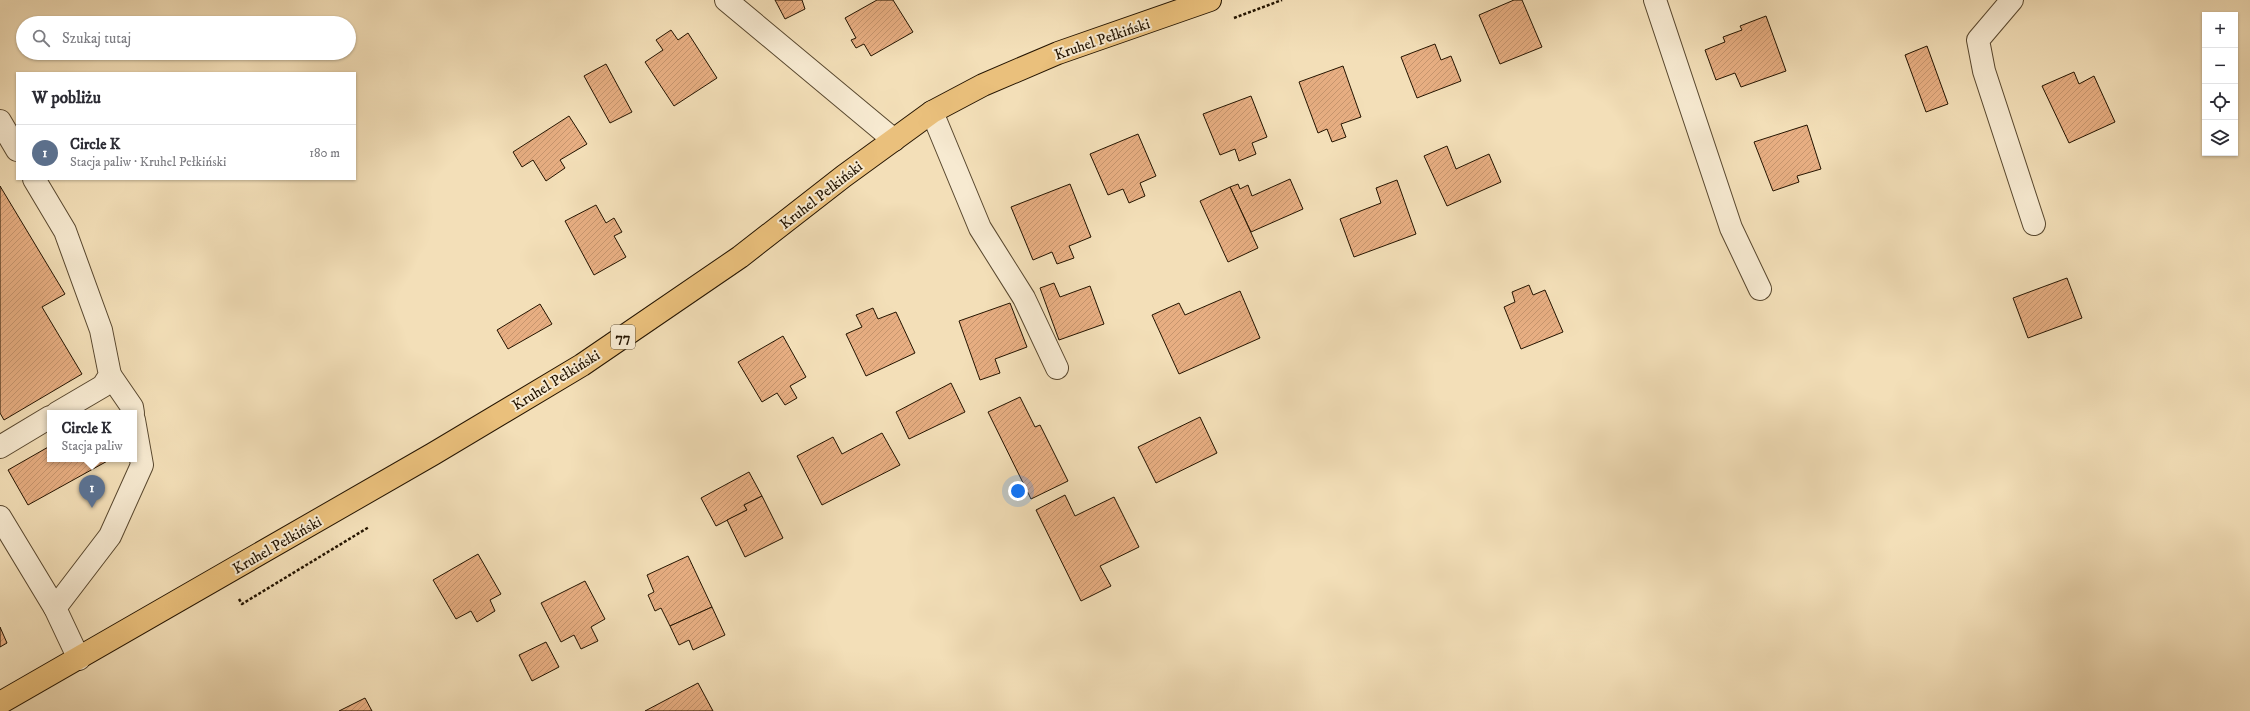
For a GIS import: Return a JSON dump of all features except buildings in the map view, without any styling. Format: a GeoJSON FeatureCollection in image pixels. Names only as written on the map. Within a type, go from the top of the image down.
{"type":"FeatureCollection","features":[{"type":"Feature","properties":{"kind":"main road","name":"Kruhel Pełkiński"},"geometry":{"type":"LineString","coordinates":[[0,703],[433,454],[582,365],[740,257],[932,112],[983,85],[1058,53],[1210,0]]}},
{"type":"Feature","properties":{"kind":"lane"},"geometry":{"type":"LineString","coordinates":[[726,0],[894,140]]}},
{"type":"Feature","properties":{"kind":"lane"},"geometry":{"type":"LineString","coordinates":[[1656,0],[1731,228],[1760,289]]}},
{"type":"Feature","properties":{"kind":"lane"},"geometry":{"type":"LineString","coordinates":[[2012,0],[1978,40],[1984,71],[2034,224]]}},
{"type":"Feature","properties":{"kind":"lane"},"geometry":{"type":"LineString","coordinates":[[932,112],[980,228],[1024,298],[1057,368]]}},
{"type":"Feature","properties":{"kind":"lane"},"geometry":{"type":"LineString","coordinates":[[0,121],[16,148]]}},
{"type":"Feature","properties":{"kind":"lane"},"geometry":{"type":"LineString","coordinates":[[35,180],[65,231],[100,330],[110,375],[132,407],[132,410]]}},
{"type":"Feature","properties":{"kind":"lane"},"geometry":{"type":"LineString","coordinates":[[62,410],[103,386],[110,375]]}},
{"type":"Feature","properties":{"kind":"lane"},"geometry":{"type":"LineString","coordinates":[[0,446],[47,419]]}},
{"type":"Feature","properties":{"kind":"lane"},"geometry":{"type":"LineString","coordinates":[[55,608],[110,536],[142,465],[137,437]]}},
{"type":"Feature","properties":{"kind":"lane"},"geometry":{"type":"LineString","coordinates":[[0,517],[55,608],[79,658]]}},
{"type":"Feature","properties":{"kind":"place","name":"Circle K"},"geometry":{"type":"Point","coordinates":[92,508]}}]}
